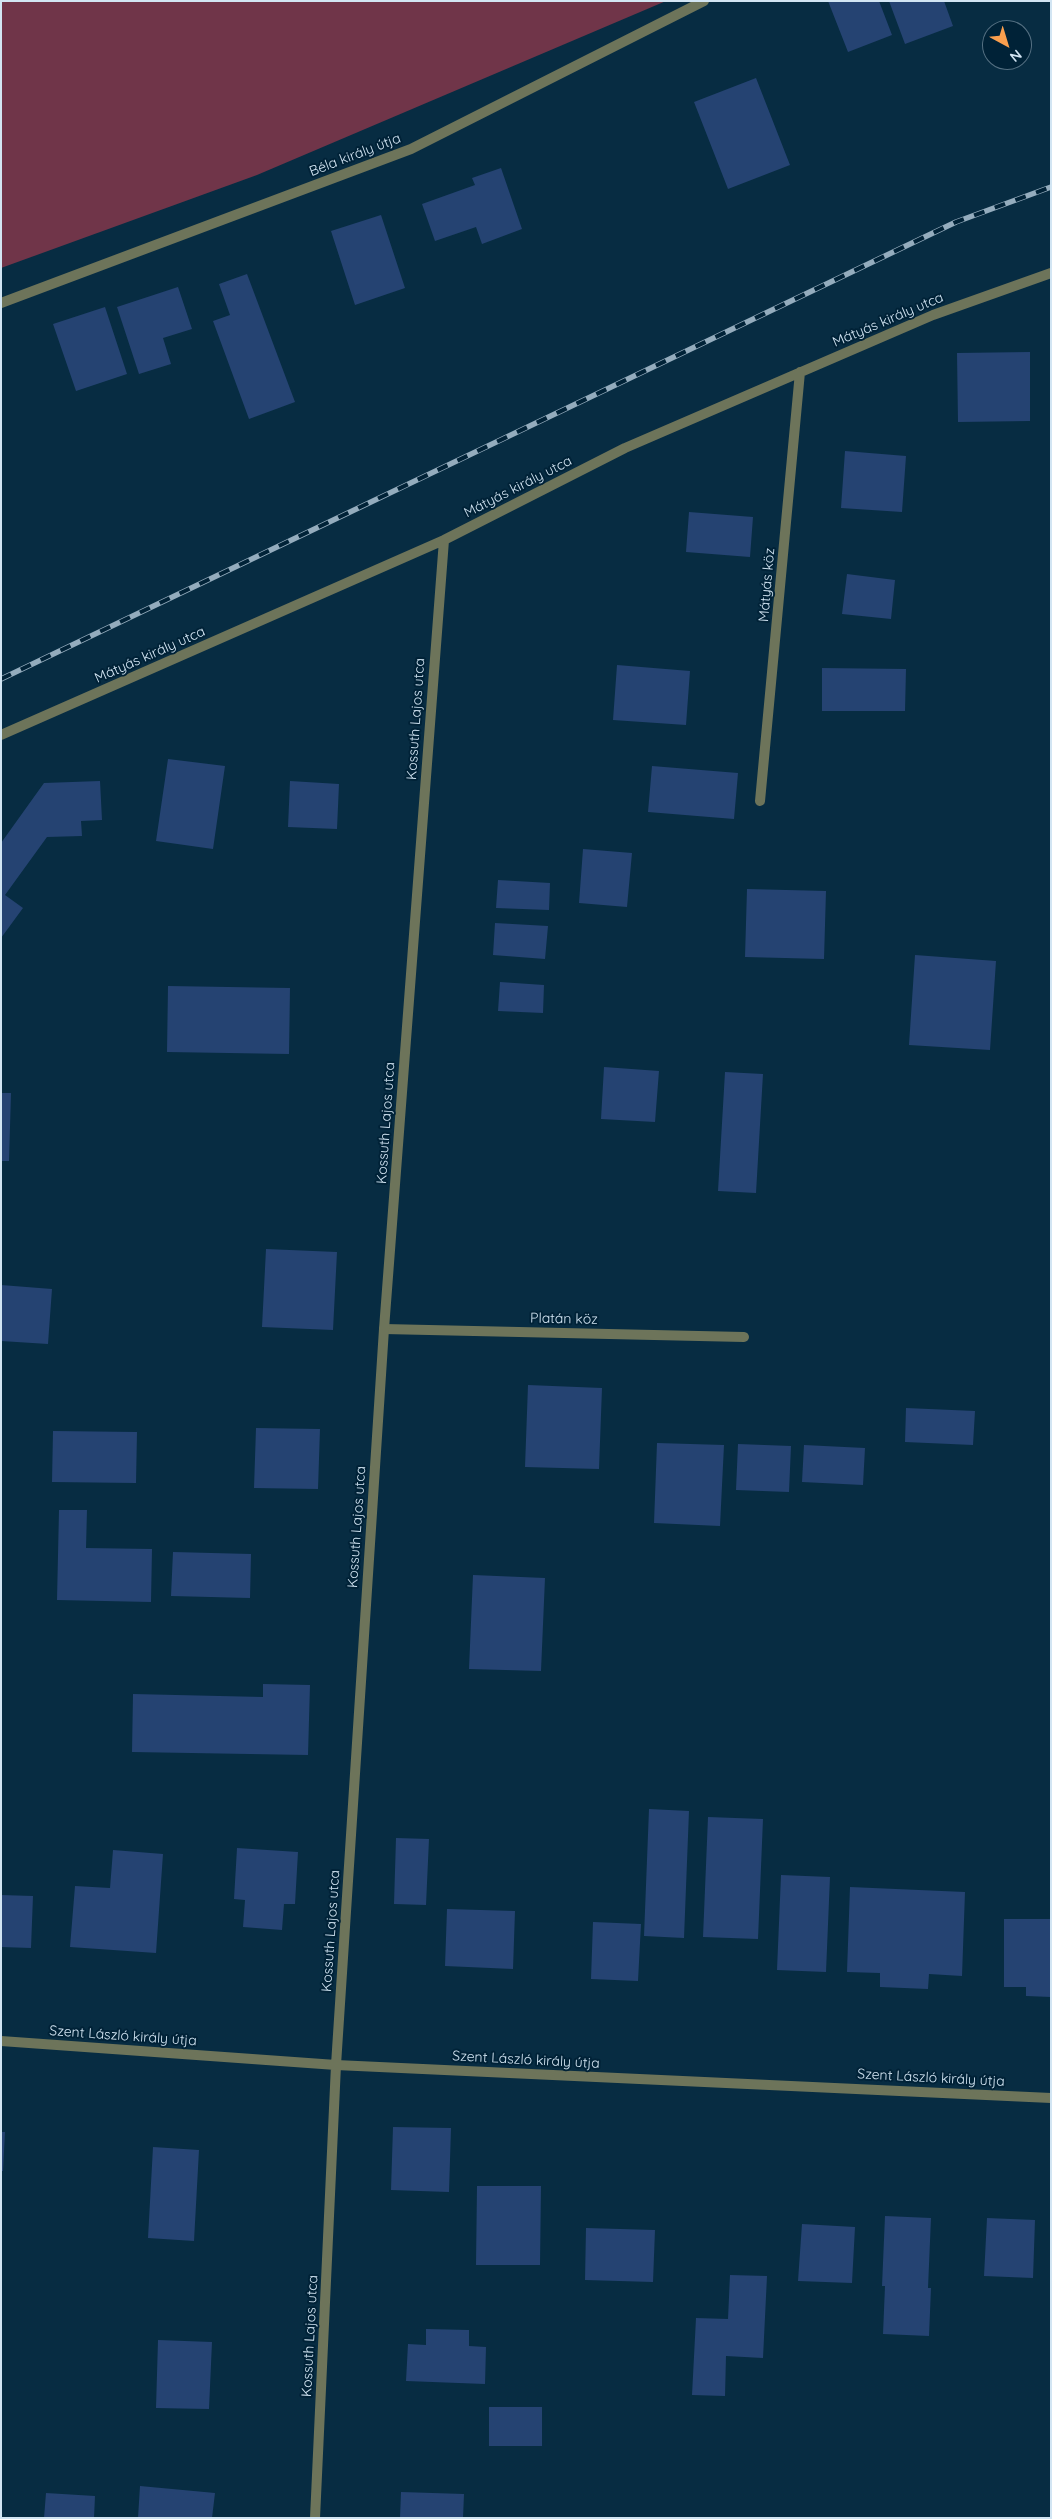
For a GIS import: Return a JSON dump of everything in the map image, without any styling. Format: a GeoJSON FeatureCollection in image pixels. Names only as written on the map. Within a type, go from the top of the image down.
{"type":"FeatureCollection","features":[{"type":"Feature","properties":{"kind":"street","name":"Béla király útja"},"geometry":{"type":"LineString","coordinates":[[1,303],[411,149],[704,1]]}},
{"type":"Feature","properties":{"kind":"street","name":"Mátyás király utca"},"geometry":{"type":"LineString","coordinates":[[1,735],[444,540],[625,448],[933,315],[1051,273]]}},
{"type":"Feature","properties":{"kind":"street","name":"Mátyás köz"},"geometry":{"type":"LineString","coordinates":[[760,801],[800,372]]}},
{"type":"Feature","properties":{"kind":"street","name":"Kossuth Lajos utca"},"geometry":{"type":"LineString","coordinates":[[315,2518],[336,2065],[384,1329],[444,540]]}},
{"type":"Feature","properties":{"kind":"street","name":"Platán köz"},"geometry":{"type":"LineString","coordinates":[[384,1329],[744,1337]]}},
{"type":"Feature","properties":{"kind":"street","name":"Szent László király útja"},"geometry":{"type":"LineString","coordinates":[[1,2040],[336,2065],[1051,2098]]}},
{"type":"Feature","properties":{"kind":"shaded area"},"geometry":{"type":"Polygon","coordinates":[[[1,1],[666,1],[257,175],[1,268],[1,1]]]}},
{"type":"Feature","properties":{"kind":"building"},"geometry":{"type":"Polygon","coordinates":[[[828,1],[879,1],[892,35],[848,52],[828,1]]]}},
{"type":"Feature","properties":{"kind":"building"},"geometry":{"type":"Polygon","coordinates":[[[889,1],[944,1],[953,26],[905,44],[889,1]]]}},
{"type":"Feature","properties":{"kind":"building"},"geometry":{"type":"Polygon","coordinates":[[[756,78],[790,165],[728,189],[694,102],[756,78]]]}},
{"type":"Feature","properties":{"kind":"building"},"geometry":{"type":"Polygon","coordinates":[[[501,168],[522,229],[482,244],[476,227],[435,241],[422,204],[475,185],[472,178],[501,168]]]}},
{"type":"Feature","properties":{"kind":"building"},"geometry":{"type":"Polygon","coordinates":[[[381,215],[405,288],[355,305],[331,231],[381,215]]]}},
{"type":"Feature","properties":{"kind":"building"},"geometry":{"type":"Polygon","coordinates":[[[247,274],[295,402],[249,419],[213,321],[230,315],[219,284],[247,274]]]}},
{"type":"Feature","properties":{"kind":"building"},"geometry":{"type":"Polygon","coordinates":[[[178,287],[192,329],[163,338],[171,364],[139,374],[117,307],[178,287]]]}},
{"type":"Feature","properties":{"kind":"building"},"geometry":{"type":"Polygon","coordinates":[[[105,307],[127,374],[76,391],[53,324],[105,307]]]}},
{"type":"Feature","properties":{"kind":"building"},"geometry":{"type":"Polygon","coordinates":[[[1030,352],[1030,421],[958,422],[957,353],[1030,352]]]}},
{"type":"Feature","properties":{"kind":"building"},"geometry":{"type":"Polygon","coordinates":[[[845,451],[906,456],[902,512],[841,508],[845,451]]]}},
{"type":"Feature","properties":{"kind":"building"},"geometry":{"type":"Polygon","coordinates":[[[689,512],[753,517],[750,557],[686,552],[689,512]]]}},
{"type":"Feature","properties":{"kind":"building"},"geometry":{"type":"Polygon","coordinates":[[[847,574],[895,580],[891,619],[842,614],[847,574]]]}},
{"type":"Feature","properties":{"kind":"building"},"geometry":{"type":"Polygon","coordinates":[[[617,665],[690,671],[686,725],[613,720],[617,665]]]}},
{"type":"Feature","properties":{"kind":"building"},"geometry":{"type":"Polygon","coordinates":[[[822,668],[906,669],[905,711],[822,711],[822,668]]]}},
{"type":"Feature","properties":{"kind":"building"},"geometry":{"type":"Polygon","coordinates":[[[168,759],[225,766],[213,849],[156,841],[168,759]]]}},
{"type":"Feature","properties":{"kind":"building"},"geometry":{"type":"Polygon","coordinates":[[[652,766],[738,773],[734,819],[648,812],[652,766]]]}},
{"type":"Feature","properties":{"kind":"building"},"geometry":{"type":"Polygon","coordinates":[[[100,781],[102,820],[81,821],[82,836],[47,837],[5,895],[23,908],[1,938],[1,843],[44,783],[100,781]]]}},
{"type":"Feature","properties":{"kind":"building"},"geometry":{"type":"Polygon","coordinates":[[[290,781],[339,784],[337,829],[288,827],[290,781]]]}},
{"type":"Feature","properties":{"kind":"building"},"geometry":{"type":"Polygon","coordinates":[[[583,849],[632,853],[627,907],[579,903],[583,849]]]}},
{"type":"Feature","properties":{"kind":"building"},"geometry":{"type":"Polygon","coordinates":[[[498,880],[550,883],[549,910],[496,908],[498,880]]]}},
{"type":"Feature","properties":{"kind":"building"},"geometry":{"type":"Polygon","coordinates":[[[747,889],[826,891],[824,959],[745,957],[747,889]]]}},
{"type":"Feature","properties":{"kind":"building"},"geometry":{"type":"Polygon","coordinates":[[[495,923],[548,926],[545,959],[493,955],[495,923]]]}},
{"type":"Feature","properties":{"kind":"building"},"geometry":{"type":"Polygon","coordinates":[[[915,955],[996,961],[990,1050],[909,1045],[915,955]]]}},
{"type":"Feature","properties":{"kind":"building"},"geometry":{"type":"Polygon","coordinates":[[[500,982],[544,985],[543,1013],[498,1011],[500,982]]]}},
{"type":"Feature","properties":{"kind":"building"},"geometry":{"type":"Polygon","coordinates":[[[168,986],[290,988],[289,1054],[167,1052],[168,986]]]}},
{"type":"Feature","properties":{"kind":"building"},"geometry":{"type":"Polygon","coordinates":[[[604,1067],[659,1071],[655,1122],[601,1119],[604,1067]]]}},
{"type":"Feature","properties":{"kind":"building"},"geometry":{"type":"Polygon","coordinates":[[[725,1072],[763,1074],[756,1193],[718,1191],[725,1072]]]}},
{"type":"Feature","properties":{"kind":"building"},"geometry":{"type":"Polygon","coordinates":[[[1,1093],[11,1093],[9,1161],[1,1161],[1,1093]]]}},
{"type":"Feature","properties":{"kind":"building"},"geometry":{"type":"Polygon","coordinates":[[[266,1249],[337,1252],[333,1330],[262,1327],[266,1249]]]}},
{"type":"Feature","properties":{"kind":"building"},"geometry":{"type":"Polygon","coordinates":[[[1,1285],[52,1289],[48,1344],[1,1341],[1,1285]]]}},
{"type":"Feature","properties":{"kind":"building"},"geometry":{"type":"Polygon","coordinates":[[[528,1385],[602,1388],[599,1469],[525,1467],[528,1385]]]}},
{"type":"Feature","properties":{"kind":"building"},"geometry":{"type":"Polygon","coordinates":[[[906,1408],[975,1411],[973,1445],[905,1442],[906,1408]]]}},
{"type":"Feature","properties":{"kind":"building"},"geometry":{"type":"Polygon","coordinates":[[[256,1428],[320,1429],[318,1489],[254,1488],[256,1428]]]}},
{"type":"Feature","properties":{"kind":"building"},"geometry":{"type":"Polygon","coordinates":[[[53,1431],[137,1432],[136,1483],[52,1482],[53,1431]]]}},
{"type":"Feature","properties":{"kind":"building"},"geometry":{"type":"Polygon","coordinates":[[[657,1443],[724,1445],[720,1526],[654,1523],[657,1443]]]}},
{"type":"Feature","properties":{"kind":"building"},"geometry":{"type":"Polygon","coordinates":[[[738,1444],[791,1446],[789,1492],[736,1490],[738,1444]]]}},
{"type":"Feature","properties":{"kind":"building"},"geometry":{"type":"Polygon","coordinates":[[[804,1445],[865,1448],[863,1485],[802,1482],[804,1445]]]}},
{"type":"Feature","properties":{"kind":"building"},"geometry":{"type":"Polygon","coordinates":[[[59,1510],[87,1510],[86,1548],[152,1549],[151,1602],[57,1600],[59,1510]]]}},
{"type":"Feature","properties":{"kind":"building"},"geometry":{"type":"Polygon","coordinates":[[[173,1552],[251,1554],[250,1598],[171,1596],[173,1552]]]}},
{"type":"Feature","properties":{"kind":"building"},"geometry":{"type":"Polygon","coordinates":[[[473,1575],[545,1578],[541,1671],[469,1669],[473,1575]]]}},
{"type":"Feature","properties":{"kind":"building"},"geometry":{"type":"Polygon","coordinates":[[[263,1684],[310,1685],[308,1755],[132,1752],[133,1694],[263,1697],[263,1684]]]}},
{"type":"Feature","properties":{"kind":"building"},"geometry":{"type":"Polygon","coordinates":[[[649,1809],[689,1811],[684,1938],[644,1936],[649,1809]]]}},
{"type":"Feature","properties":{"kind":"building"},"geometry":{"type":"Polygon","coordinates":[[[708,1817],[763,1819],[758,1939],[703,1937],[708,1817]]]}},
{"type":"Feature","properties":{"kind":"building"},"geometry":{"type":"Polygon","coordinates":[[[396,1838],[429,1839],[426,1905],[394,1904],[396,1838]]]}},
{"type":"Feature","properties":{"kind":"building"},"geometry":{"type":"Polygon","coordinates":[[[237,1848],[298,1852],[295,1904],[284,1904],[282,1930],[243,1927],[245,1900],[234,1899],[237,1848]]]}},
{"type":"Feature","properties":{"kind":"building"},"geometry":{"type":"Polygon","coordinates":[[[113,1850],[163,1854],[156,1953],[70,1947],[75,1886],[110,1888],[113,1850]]]}},
{"type":"Feature","properties":{"kind":"building"},"geometry":{"type":"Polygon","coordinates":[[[781,1875],[830,1877],[826,1972],[777,1970],[781,1875]]]}},
{"type":"Feature","properties":{"kind":"building"},"geometry":{"type":"Polygon","coordinates":[[[850,1887],[965,1892],[962,1976],[929,1974],[928,1989],[880,1987],[880,1973],[847,1972],[850,1887]]]}},
{"type":"Feature","properties":{"kind":"building"},"geometry":{"type":"Polygon","coordinates":[[[1,1895],[33,1896],[31,1948],[1,1947],[1,1895]]]}},
{"type":"Feature","properties":{"kind":"building"},"geometry":{"type":"Polygon","coordinates":[[[447,1909],[515,1911],[513,1969],[445,1966],[447,1909]]]}},
{"type":"Feature","properties":{"kind":"building"},"geometry":{"type":"Polygon","coordinates":[[[1004,1919],[1051,1919],[1051,1997],[1026,1996],[1026,1987],[1004,1987],[1004,1919]]]}},
{"type":"Feature","properties":{"kind":"building"},"geometry":{"type":"Polygon","coordinates":[[[593,1922],[641,1924],[638,1981],[591,1979],[593,1922]]]}},
{"type":"Feature","properties":{"kind":"building"},"geometry":{"type":"Polygon","coordinates":[[[393,2127],[451,2128],[449,2192],[391,2190],[393,2127]]]}},
{"type":"Feature","properties":{"kind":"building"},"geometry":{"type":"Polygon","coordinates":[[[1,2132],[5,2132],[3,2171],[1,2171],[1,2132]]]}},
{"type":"Feature","properties":{"kind":"building"},"geometry":{"type":"Polygon","coordinates":[[[153,2147],[199,2150],[194,2241],[148,2238],[153,2147]]]}},
{"type":"Feature","properties":{"kind":"building"},"geometry":{"type":"Polygon","coordinates":[[[477,2186],[541,2186],[540,2265],[476,2265],[477,2186]]]}},
{"type":"Feature","properties":{"kind":"building"},"geometry":{"type":"Polygon","coordinates":[[[885,2216],[931,2218],[928,2288],[931,2288],[929,2336],[883,2334],[885,2286],[882,2286],[885,2216]]]}},
{"type":"Feature","properties":{"kind":"building"},"geometry":{"type":"Polygon","coordinates":[[[987,2218],[1035,2220],[1033,2278],[984,2276],[987,2218]]]}},
{"type":"Feature","properties":{"kind":"building"},"geometry":{"type":"Polygon","coordinates":[[[802,2224],[855,2227],[852,2283],[798,2281],[802,2224]]]}},
{"type":"Feature","properties":{"kind":"building"},"geometry":{"type":"Polygon","coordinates":[[[586,2228],[655,2230],[653,2282],[585,2280],[586,2228]]]}},
{"type":"Feature","properties":{"kind":"building"},"geometry":{"type":"Polygon","coordinates":[[[730,2275],[767,2276],[763,2358],[726,2356],[725,2396],[692,2395],[696,2318],[728,2319],[730,2275]]]}},
{"type":"Feature","properties":{"kind":"building"},"geometry":{"type":"Polygon","coordinates":[[[426,2329],[469,2330],[469,2346],[486,2347],[485,2384],[406,2381],[408,2344],[426,2345],[426,2329]]]}},
{"type":"Feature","properties":{"kind":"building"},"geometry":{"type":"Polygon","coordinates":[[[158,2340],[212,2342],[209,2409],[156,2408],[158,2340]]]}},
{"type":"Feature","properties":{"kind":"building"},"geometry":{"type":"Polygon","coordinates":[[[489,2407],[542,2407],[542,2446],[489,2446],[489,2407]]]}},
{"type":"Feature","properties":{"kind":"building"},"geometry":{"type":"Polygon","coordinates":[[[140,2486],[215,2493],[212,2518],[138,2518],[140,2486]]]}},
{"type":"Feature","properties":{"kind":"building"},"geometry":{"type":"Polygon","coordinates":[[[401,2492],[464,2494],[463,2518],[400,2518],[401,2492]]]}},
{"type":"Feature","properties":{"kind":"building"},"geometry":{"type":"Polygon","coordinates":[[[46,2493],[95,2496],[94,2518],[44,2518],[46,2493]]]}},
{"type":"Feature","properties":{"kind":"railway"},"geometry":{"type":"LineString","coordinates":[[1,679],[956,222],[1051,187]]}}]}
